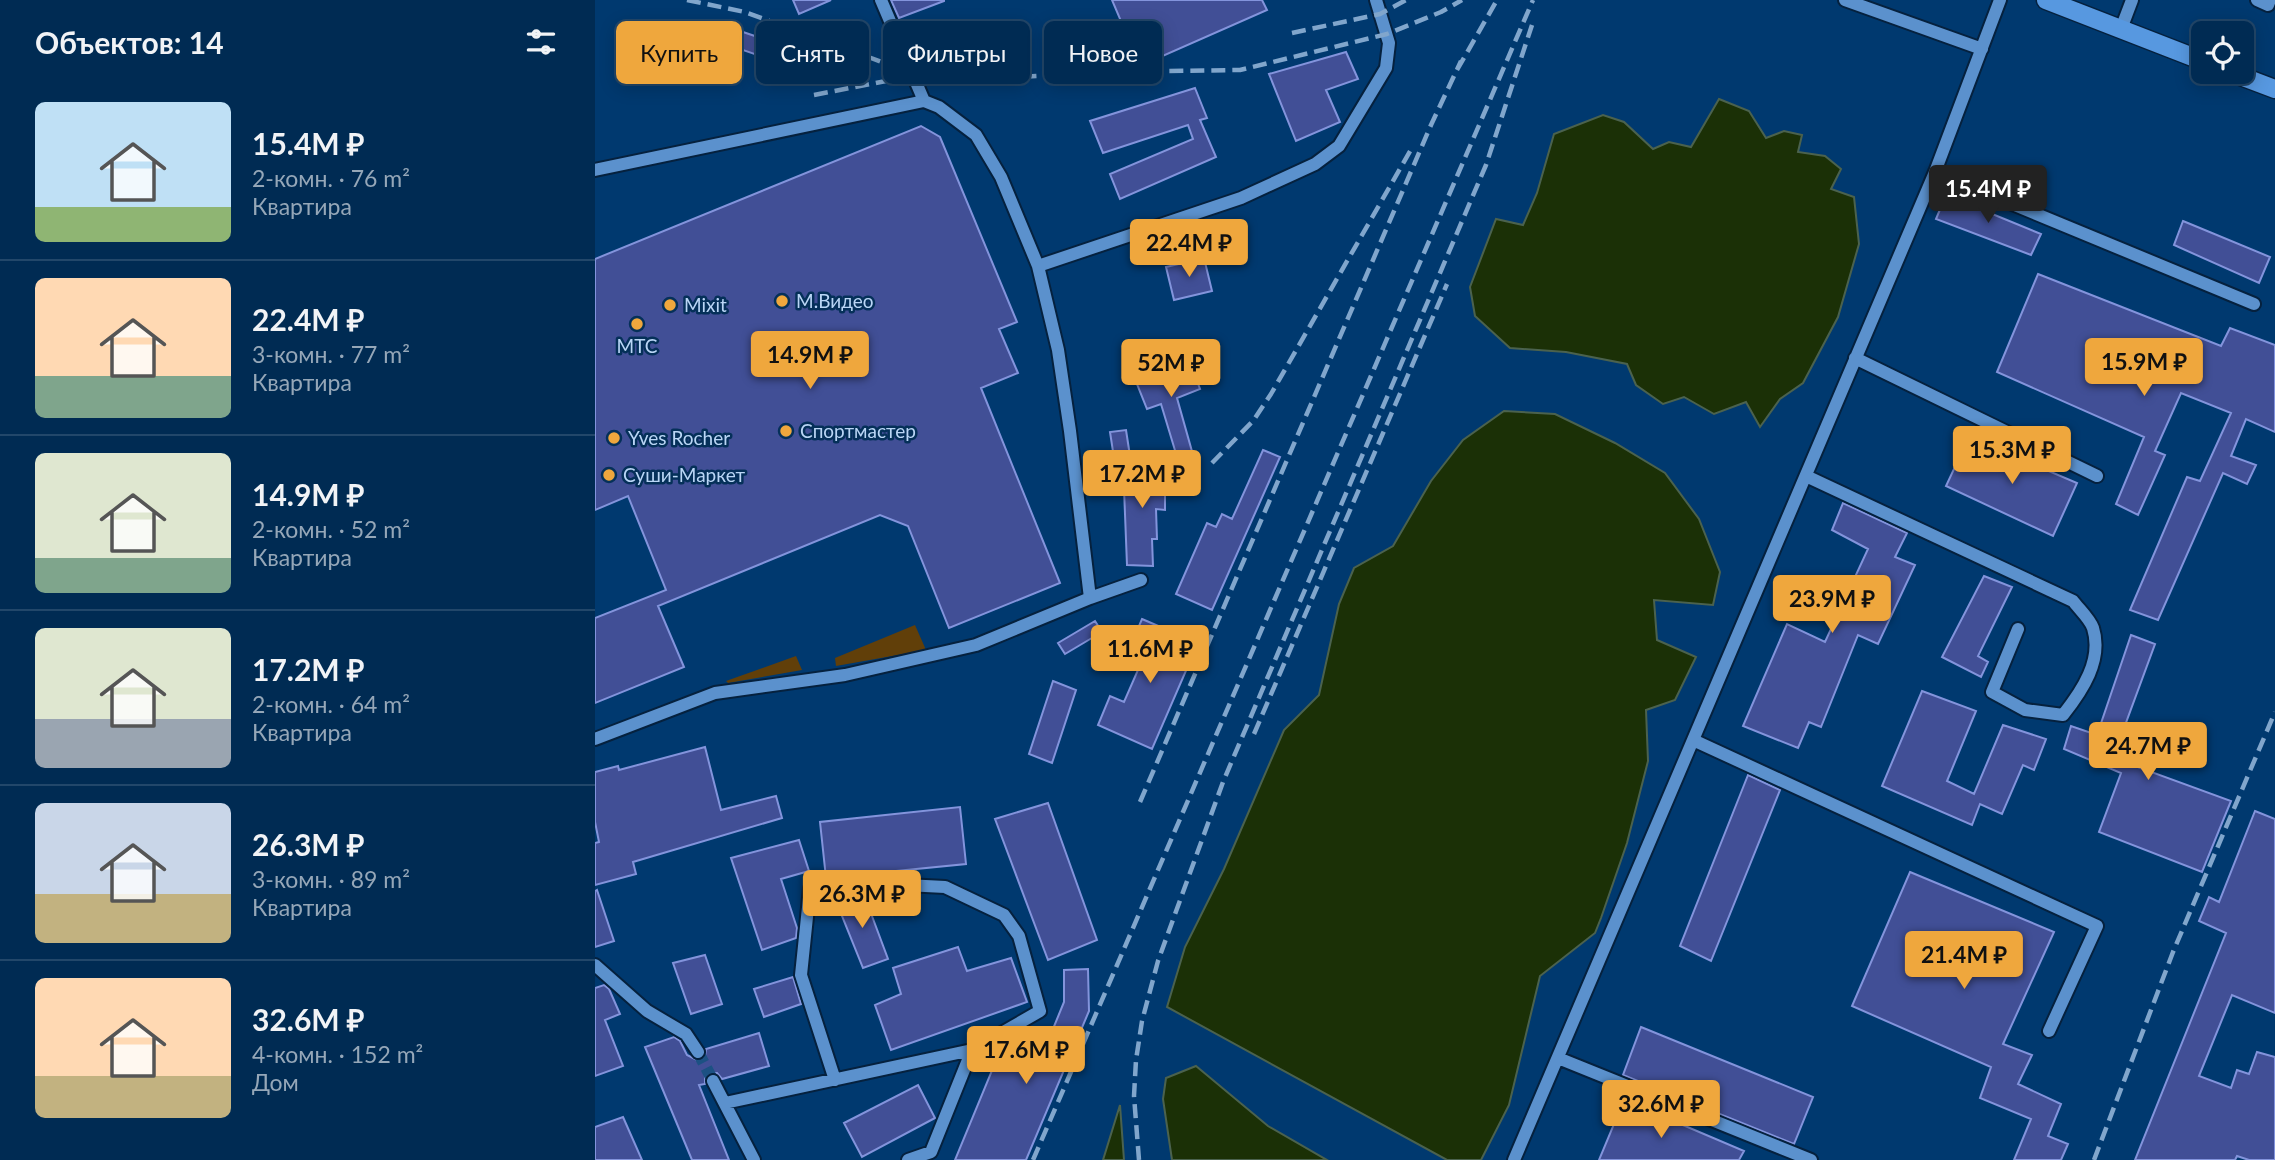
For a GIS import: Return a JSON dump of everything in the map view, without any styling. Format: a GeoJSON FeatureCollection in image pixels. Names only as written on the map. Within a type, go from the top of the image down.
{"type":"FeatureCollection","features":[{"type":"Feature","properties":{"kind":"main road"},"geometry":{"type":"LineString","coordinates":[[2046,0],[2191,56]]}},
{"type":"Feature","properties":{"kind":"main road"},"geometry":{"type":"LineString","coordinates":[[2254,81],[2275,89]]}},
{"type":"Feature","properties":{"kind":"street"},"geometry":{"type":"LineString","coordinates":[[881,0],[924,101]]}},
{"type":"Feature","properties":{"kind":"street"},"geometry":{"type":"LineString","coordinates":[[1038,266],[1241,198],[1315,164],[1339,146],[1386,68],[1389,44],[1376,0]]}},
{"type":"Feature","properties":{"kind":"street"},"geometry":{"type":"LineString","coordinates":[[1845,0],[1982,49]]}},
{"type":"Feature","properties":{"kind":"street"},"geometry":{"type":"LineString","coordinates":[[1514,1160],[1935,172],[2000,0]]}},
{"type":"Feature","properties":{"kind":"street"},"geometry":{"type":"LineString","coordinates":[[2121,29],[2132,0]]}},
{"type":"Feature","properties":{"kind":"street"},"geometry":{"type":"LineString","coordinates":[[2257,0],[2268,5],[2270,0]]}},
{"type":"Feature","properties":{"kind":"street"},"geometry":{"type":"LineString","coordinates":[[595,170],[924,101],[939,107],[976,135],[1007,190],[1038,266],[1058,350],[1090,598]]}},
{"type":"Feature","properties":{"kind":"street"},"geometry":{"type":"LineString","coordinates":[[1935,172],[2254,304]]}},
{"type":"Feature","properties":{"kind":"street"},"geometry":{"type":"LineString","coordinates":[[1856,358],[2097,476]]}},
{"type":"Feature","properties":{"kind":"street"},"geometry":{"type":"LineString","coordinates":[[1806,476],[2073,601],[2093,626],[2096,657],[2082,691],[2063,715],[2025,710],[1992,692],[2018,629]]}},
{"type":"Feature","properties":{"kind":"street"},"geometry":{"type":"LineString","coordinates":[[595,739],[715,693],[845,675],[976,645],[1141,580]]}},
{"type":"Feature","properties":{"kind":"street"},"geometry":{"type":"LineString","coordinates":[[1693,740],[2098,926],[2049,1031]]}},
{"type":"Feature","properties":{"kind":"street"},"geometry":{"type":"LineString","coordinates":[[725,1103],[835,1080],[972,1050],[1040,1011],[1019,936],[1004,915],[946,887],[866,883],[810,888],[801,975],[835,1080]]}},
{"type":"Feature","properties":{"kind":"street"},"geometry":{"type":"LineString","coordinates":[[595,965],[646,1011],[686,1034],[698,1052]]}},
{"type":"Feature","properties":{"kind":"street"},"geometry":{"type":"LineString","coordinates":[[908,1160],[928,1156],[972,1050]]}},
{"type":"Feature","properties":{"kind":"street"},"geometry":{"type":"LineString","coordinates":[[1558,1058],[1811,1160]]}},
{"type":"Feature","properties":{"kind":"street"},"geometry":{"type":"LineString","coordinates":[[713,1081],[754,1160]]}},
{"type":"Feature","properties":{"kind":"shaded area"},"geometry":{"type":"Polygon","coordinates":[[[1719,99],[1749,111],[1766,138],[1784,131],[1802,135],[1798,152],[1825,156],[1841,169],[1831,189],[1854,197],[1859,244],[1838,317],[1803,383],[1780,399],[1760,427],[1746,402],[1714,414],[1684,397],[1663,404],[1636,385],[1627,364],[1566,352],[1510,348],[1475,316],[1470,287],[1496,219],[1523,225],[1537,193],[1554,134],[1603,115],[1624,122],[1653,149],[1669,142],[1691,147],[1719,99]]]}},
{"type":"Feature","properties":{"kind":"shaded area"},"geometry":{"type":"Polygon","coordinates":[[[1504,411],[1555,414],[1615,443],[1665,473],[1699,519],[1720,572],[1713,605],[1654,600],[1657,640],[1696,657],[1675,700],[1646,710],[1648,761],[1627,843],[1601,918],[1595,933],[1540,976],[1509,1105],[1481,1160],[1447,1160],[1167,1007],[1185,947],[1224,869],[1284,730],[1319,695],[1339,604],[1354,568],[1393,546],[1431,481],[1463,440],[1504,411]]]}},
{"type":"Feature","properties":{"kind":"shaded area"},"geometry":{"type":"Polygon","coordinates":[[[915,625],[926,650],[836,666],[835,658],[915,625]]]}},
{"type":"Feature","properties":{"kind":"shaded area"},"geometry":{"type":"Polygon","coordinates":[[[796,656],[802,670],[728,683],[726,681],[796,656]]]}},
{"type":"Feature","properties":{"kind":"shaded area"},"geometry":{"type":"Polygon","coordinates":[[[1196,1066],[1268,1126],[1327,1160],[1172,1160],[1163,1099],[1166,1078],[1196,1066]]]}},
{"type":"Feature","properties":{"kind":"shaded area"},"geometry":{"type":"Polygon","coordinates":[[[1120,1105],[1124,1160],[1103,1160],[1120,1105]]]}},
{"type":"Feature","properties":{"kind":"building"},"geometry":{"type":"Polygon","coordinates":[[[793,0],[831,0],[799,14],[793,0]]]}},
{"type":"Feature","properties":{"kind":"building"},"geometry":{"type":"Polygon","coordinates":[[[891,0],[944,0],[944,1],[899,18],[891,0]]]}},
{"type":"Feature","properties":{"kind":"building"},"geometry":{"type":"Polygon","coordinates":[[[1112,0],[1262,0],[1267,10],[1162,56],[1162,21],[1121,21],[1112,0]]]}},
{"type":"Feature","properties":{"kind":"building"},"geometry":{"type":"Polygon","coordinates":[[[743,32],[756,36],[756,55],[742,50],[743,32]]]}},
{"type":"Feature","properties":{"kind":"building"},"geometry":{"type":"Polygon","coordinates":[[[1346,52],[1358,79],[1326,90],[1340,122],[1296,141],[1269,74],[1346,52]]]}},
{"type":"Feature","properties":{"kind":"building"},"geometry":{"type":"Polygon","coordinates":[[[1195,88],[1207,118],[1200,120],[1216,157],[1120,199],[1110,174],[1193,139],[1188,125],[1103,153],[1090,121],[1195,88]]]}},
{"type":"Feature","properties":{"kind":"building"},"geometry":{"type":"Polygon","coordinates":[[[921,126],[940,137],[1017,322],[999,329],[1018,373],[981,388],[1060,583],[949,628],[908,526],[880,515],[658,606],[684,667],[595,703],[595,618],[666,590],[628,496],[595,510],[595,259],[921,126]]]}},
{"type":"Feature","properties":{"kind":"building"},"geometry":{"type":"Polygon","coordinates":[[[1946,195],[2041,234],[2031,255],[1936,219],[1946,195]]]}},
{"type":"Feature","properties":{"kind":"building"},"geometry":{"type":"Polygon","coordinates":[[[2183,221],[2270,257],[2259,283],[2174,245],[2183,221]]]}},
{"type":"Feature","properties":{"kind":"building"},"geometry":{"type":"Polygon","coordinates":[[[1204,258],[1212,291],[1174,300],[1166,267],[1204,258]]]}},
{"type":"Feature","properties":{"kind":"building"},"geometry":{"type":"Polygon","coordinates":[[[2038,274],[2221,346],[2230,328],[2275,345],[2275,432],[2246,419],[2231,456],[2256,465],[2247,484],[2223,473],[2158,620],[2130,610],[2187,477],[2200,481],[2231,413],[2181,393],[2155,451],[2165,455],[2138,515],[2116,504],[2144,437],[1997,372],[2038,274]]]}},
{"type":"Feature","properties":{"kind":"building"},"geometry":{"type":"Polygon","coordinates":[[[1189,359],[1200,389],[1177,398],[1193,455],[1177,457],[1161,404],[1147,409],[1135,379],[1189,359]]]}},
{"type":"Feature","properties":{"kind":"building"},"geometry":{"type":"Polygon","coordinates":[[[1126,430],[1130,456],[1114,458],[1110,432],[1126,430]]]}},
{"type":"Feature","properties":{"kind":"building"},"geometry":{"type":"Polygon","coordinates":[[[1969,437],[2077,483],[2053,536],[1946,486],[1969,437]]]}},
{"type":"Feature","properties":{"kind":"building"},"geometry":{"type":"Polygon","coordinates":[[[1263,450],[1280,457],[1212,610],[1176,594],[1207,523],[1216,527],[1222,514],[1232,519],[1263,450]]]}},
{"type":"Feature","properties":{"kind":"building"},"geometry":{"type":"Polygon","coordinates":[[[1123,463],[1165,466],[1165,510],[1156,509],[1157,539],[1152,539],[1153,566],[1127,565],[1123,463]]]}},
{"type":"Feature","properties":{"kind":"building"},"geometry":{"type":"Polygon","coordinates":[[[1843,503],[1907,533],[1895,557],[1915,565],[1878,644],[1858,635],[1821,727],[1809,722],[1798,748],[1743,726],[1787,624],[1825,642],[1868,549],[1832,530],[1843,503]]]}},
{"type":"Feature","properties":{"kind":"building"},"geometry":{"type":"Polygon","coordinates":[[[1984,576],[2012,587],[1978,656],[1988,662],[1981,677],[1942,657],[1984,576]]]}},
{"type":"Feature","properties":{"kind":"building"},"geometry":{"type":"Polygon","coordinates":[[[1142,619],[1198,643],[1152,749],[1098,725],[1110,696],[1124,702],[1145,654],[1130,647],[1142,619]]]}},
{"type":"Feature","properties":{"kind":"building"},"geometry":{"type":"Polygon","coordinates":[[[1095,621],[1102,632],[1065,654],[1058,643],[1095,621]]]}},
{"type":"Feature","properties":{"kind":"building"},"geometry":{"type":"Polygon","coordinates":[[[2131,635],[2155,644],[2113,758],[2231,801],[2202,872],[2099,832],[2121,773],[2064,749],[2071,726],[2097,735],[2131,635]]]}},
{"type":"Feature","properties":{"kind":"building"},"geometry":{"type":"Polygon","coordinates":[[[1053,681],[1076,690],[1052,763],[1029,754],[1053,681]]]}},
{"type":"Feature","properties":{"kind":"building"},"geometry":{"type":"Polygon","coordinates":[[[1922,691],[1976,711],[1947,781],[1974,794],[2003,725],[2046,739],[2034,770],[2023,765],[2002,814],[1980,804],[1972,825],[1882,786],[1922,691]]]}},
{"type":"Feature","properties":{"kind":"building"},"geometry":{"type":"Polygon","coordinates":[[[705,747],[721,810],[776,796],[782,818],[633,862],[636,874],[595,885],[595,843],[599,842],[595,822],[595,772],[618,766],[619,770],[705,747]]]}},
{"type":"Feature","properties":{"kind":"building"},"geometry":{"type":"Polygon","coordinates":[[[1748,775],[1780,790],[1711,961],[1680,946],[1748,775]]]}},
{"type":"Feature","properties":{"kind":"building"},"geometry":{"type":"Polygon","coordinates":[[[1048,803],[1097,940],[1048,960],[995,819],[1048,803]]]}},
{"type":"Feature","properties":{"kind":"building"},"geometry":{"type":"Polygon","coordinates":[[[960,807],[966,864],[826,878],[820,822],[960,807]]]}},
{"type":"Feature","properties":{"kind":"building"},"geometry":{"type":"Polygon","coordinates":[[[2255,811],[2275,819],[2275,1013],[2232,995],[2199,1076],[2231,1088],[2237,1070],[2249,1074],[2257,1052],[2275,1057],[2275,1160],[2249,1160],[2237,1156],[2235,1160],[2135,1160],[2226,933],[2199,921],[2209,897],[2219,902],[2255,811]]]}},
{"type":"Feature","properties":{"kind":"building"},"geometry":{"type":"Polygon","coordinates":[[[799,840],[809,871],[781,879],[797,928],[796,938],[762,950],[731,858],[799,840]]]}},
{"type":"Feature","properties":{"kind":"building"},"geometry":{"type":"Polygon","coordinates":[[[1910,872],[2054,932],[2003,1044],[2032,1055],[2018,1084],[2061,1104],[2048,1136],[2068,1144],[2061,1160],[2014,1160],[2031,1119],[1980,1098],[1991,1067],[1852,1006],[1910,872]]]}},
{"type":"Feature","properties":{"kind":"building"},"geometry":{"type":"Polygon","coordinates":[[[597,890],[614,941],[595,947],[595,891],[597,890]]]}},
{"type":"Feature","properties":{"kind":"building"},"geometry":{"type":"Polygon","coordinates":[[[863,892],[888,959],[863,968],[836,901],[863,892]]]}},
{"type":"Feature","properties":{"kind":"building"},"geometry":{"type":"Polygon","coordinates":[[[958,947],[967,971],[1011,958],[1027,1002],[891,1050],[875,1005],[901,994],[893,968],[958,947]]]}},
{"type":"Feature","properties":{"kind":"building"},"geometry":{"type":"Polygon","coordinates":[[[705,955],[722,1004],[691,1014],[673,963],[705,955]]]}},
{"type":"Feature","properties":{"kind":"building"},"geometry":{"type":"Polygon","coordinates":[[[1088,969],[1089,1011],[1026,1160],[955,1160],[1000,1051],[1037,1068],[1064,1002],[1064,970],[1088,969]]]}},
{"type":"Feature","properties":{"kind":"building"},"geometry":{"type":"Polygon","coordinates":[[[793,977],[801,1004],[764,1017],[754,989],[793,977]]]}},
{"type":"Feature","properties":{"kind":"building"},"geometry":{"type":"Polygon","coordinates":[[[604,985],[609,989],[620,1014],[605,1020],[623,1066],[595,1076],[595,988],[604,985]]]}},
{"type":"Feature","properties":{"kind":"building"},"geometry":{"type":"Polygon","coordinates":[[[1641,1027],[1813,1097],[1794,1144],[1623,1075],[1641,1027]]]}},
{"type":"Feature","properties":{"kind":"building"},"geometry":{"type":"Polygon","coordinates":[[[759,1033],[769,1066],[722,1079],[717,1073],[710,1073],[705,1077],[705,1084],[699,1085],[729,1160],[692,1160],[645,1047],[674,1037],[680,1041],[687,1055],[699,1061],[705,1056],[706,1049],[759,1033]]]}},
{"type":"Feature","properties":{"kind":"building"},"geometry":{"type":"Polygon","coordinates":[[[918,1085],[935,1118],[862,1157],[844,1123],[918,1085]]]}},
{"type":"Feature","properties":{"kind":"building"},"geometry":{"type":"Polygon","coordinates":[[[1624,1100],[1744,1151],[1739,1160],[1599,1160],[1624,1100]]]}},
{"type":"Feature","properties":{"kind":"building"},"geometry":{"type":"Polygon","coordinates":[[[623,1117],[642,1160],[595,1160],[595,1127],[623,1117]]]}},
{"type":"Feature","properties":{"kind":"tunnel"},"geometry":{"type":"LineString","coordinates":[[698,1052],[713,1081]]}},
{"type":"Feature","properties":{"kind":"railway"},"geometry":{"type":"LineString","coordinates":[[687,0],[745,12],[883,62]]}},
{"type":"Feature","properties":{"kind":"railway"},"geometry":{"type":"LineString","coordinates":[[1292,33],[1380,14],[1406,0]]}},
{"type":"Feature","properties":{"kind":"railway"},"geometry":{"type":"LineString","coordinates":[[814,95],[886,81],[937,82],[1100,72],[1240,70],[1387,34],[1441,12],[1462,0]]}},
{"type":"Feature","properties":{"kind":"railway"},"geometry":{"type":"LineString","coordinates":[[1457,70],[1497,0]]}},
{"type":"Feature","properties":{"kind":"railway"},"geometry":{"type":"LineString","coordinates":[[1033,1160],[1533,0]]}},
{"type":"Feature","properties":{"kind":"railway"},"geometry":{"type":"LineString","coordinates":[[1139,1160],[1134,1096],[1136,1060],[1142,1021],[1158,961],[1223,782],[1486,165],[1532,25]]}},
{"type":"Feature","properties":{"kind":"railway"},"geometry":{"type":"LineString","coordinates":[[1140,802],[1461,61]]}},
{"type":"Feature","properties":{"kind":"railway"},"geometry":{"type":"LineString","coordinates":[[1212,463],[1253,421],[1271,394],[1413,146]]}},
{"type":"Feature","properties":{"kind":"railway"},"geometry":{"type":"LineString","coordinates":[[1254,734],[1447,284]]}},
{"type":"Feature","properties":{"kind":"railway"},"geometry":{"type":"LineString","coordinates":[[2094,1160],[2173,952],[2275,712]]}},
{"type":"Feature","properties":{"kind":"place","name":"М.Видео"},"geometry":{"type":"Point","coordinates":[782,301]}},
{"type":"Feature","properties":{"kind":"place","name":"Mixit"},"geometry":{"type":"Point","coordinates":[670,305]}},
{"type":"Feature","properties":{"kind":"place","name":"МТС"},"geometry":{"type":"Point","coordinates":[637,324]}},
{"type":"Feature","properties":{"kind":"place","name":"Спортмастер"},"geometry":{"type":"Point","coordinates":[786,431]}},
{"type":"Feature","properties":{"kind":"place","name":"Yves Rocher"},"geometry":{"type":"Point","coordinates":[614,438]}},
{"type":"Feature","properties":{"kind":"place","name":"Суши-Маркет"},"geometry":{"type":"Point","coordinates":[609,475]}}]}
